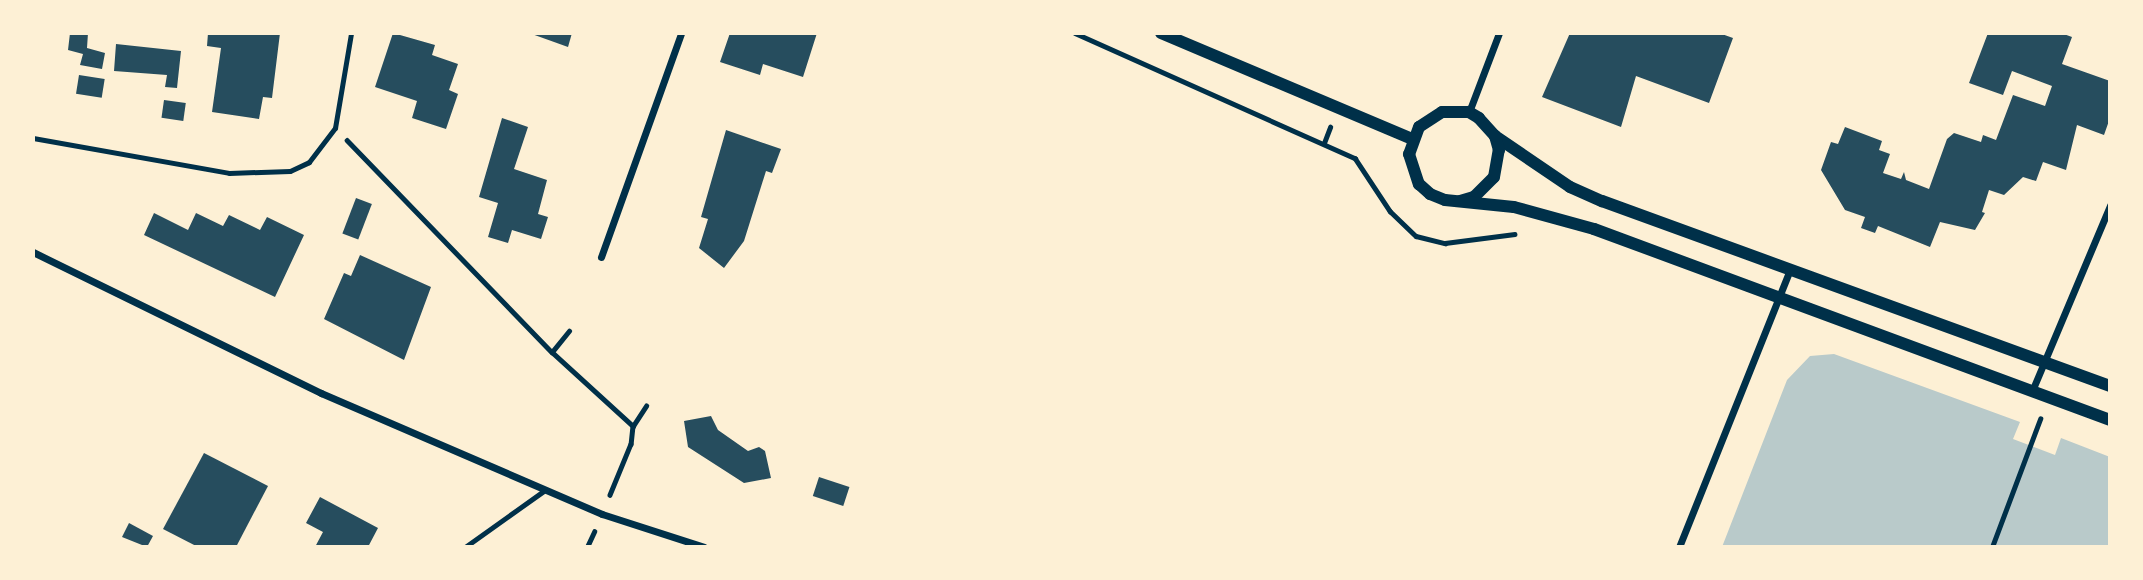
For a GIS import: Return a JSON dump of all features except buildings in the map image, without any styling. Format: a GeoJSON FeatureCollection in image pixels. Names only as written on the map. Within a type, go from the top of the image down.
{"type":"FeatureCollection","features":[{"type":"Feature","properties":{"kind":"street"},"geometry":{"type":"LineString","coordinates":[[601,257],[681,33]]}},
{"type":"Feature","properties":{"kind":"street"},"geometry":{"type":"LineString","coordinates":[[1161,33],[1412,139]]}},
{"type":"Feature","properties":{"kind":"street"},"geometry":{"type":"LineString","coordinates":[[1469,112],[1499,33]]}},
{"type":"Feature","properties":{"kind":"street"},"geometry":{"type":"LineString","coordinates":[[2110,386],[1570,187],[1495,136],[1469,112],[1442,112],[1429,118],[1412,139],[1409,154],[1419,184],[1437,197],[1514,207],[1594,229],[2110,420]]}},
{"type":"Feature","properties":{"kind":"street"},"geometry":{"type":"LineString","coordinates":[[1460,201],[1474,197],[1494,177],[1499,157],[1495,136]]}},
{"type":"Feature","properties":{"kind":"street"},"geometry":{"type":"LineString","coordinates":[[2032,391],[2110,205]]}},
{"type":"Feature","properties":{"kind":"street"},"geometry":{"type":"LineString","coordinates":[[33,252],[321,393],[602,514],[704,547]]}},
{"type":"Feature","properties":{"kind":"street"},"geometry":{"type":"LineString","coordinates":[[1679,547],[1790,269]]}},
{"type":"Feature","properties":{"kind":"lane"},"geometry":{"type":"LineString","coordinates":[[33,138],[229,173],[290,170],[309,162],[335,128],[351,33]]}},
{"type":"Feature","properties":{"kind":"lane"},"geometry":{"type":"LineString","coordinates":[[465,547],[545,490]]}},
{"type":"Feature","properties":{"kind":"path"},"geometry":{"type":"LineString","coordinates":[[335,128],[552,352],[634,426]]}},
{"type":"Feature","properties":{"kind":"path"},"geometry":{"type":"LineString","coordinates":[[552,352],[569,331]]}},
{"type":"Feature","properties":{"kind":"path"},"geometry":{"type":"LineString","coordinates":[[587,547],[631,444],[634,426],[646,406]]}},
{"type":"Feature","properties":{"kind":"path"},"geometry":{"type":"LineString","coordinates":[[1992,547],[2041,418]]}},
{"type":"Feature","properties":{"kind":"shaded area"},"geometry":{"type":"Polygon","coordinates":[[[1834,354],[2020,422],[2013,439],[2055,455],[2061,438],[2110,457],[2110,547],[1722,547],[1787,380],[1810,356],[1834,354]]]}}]}
